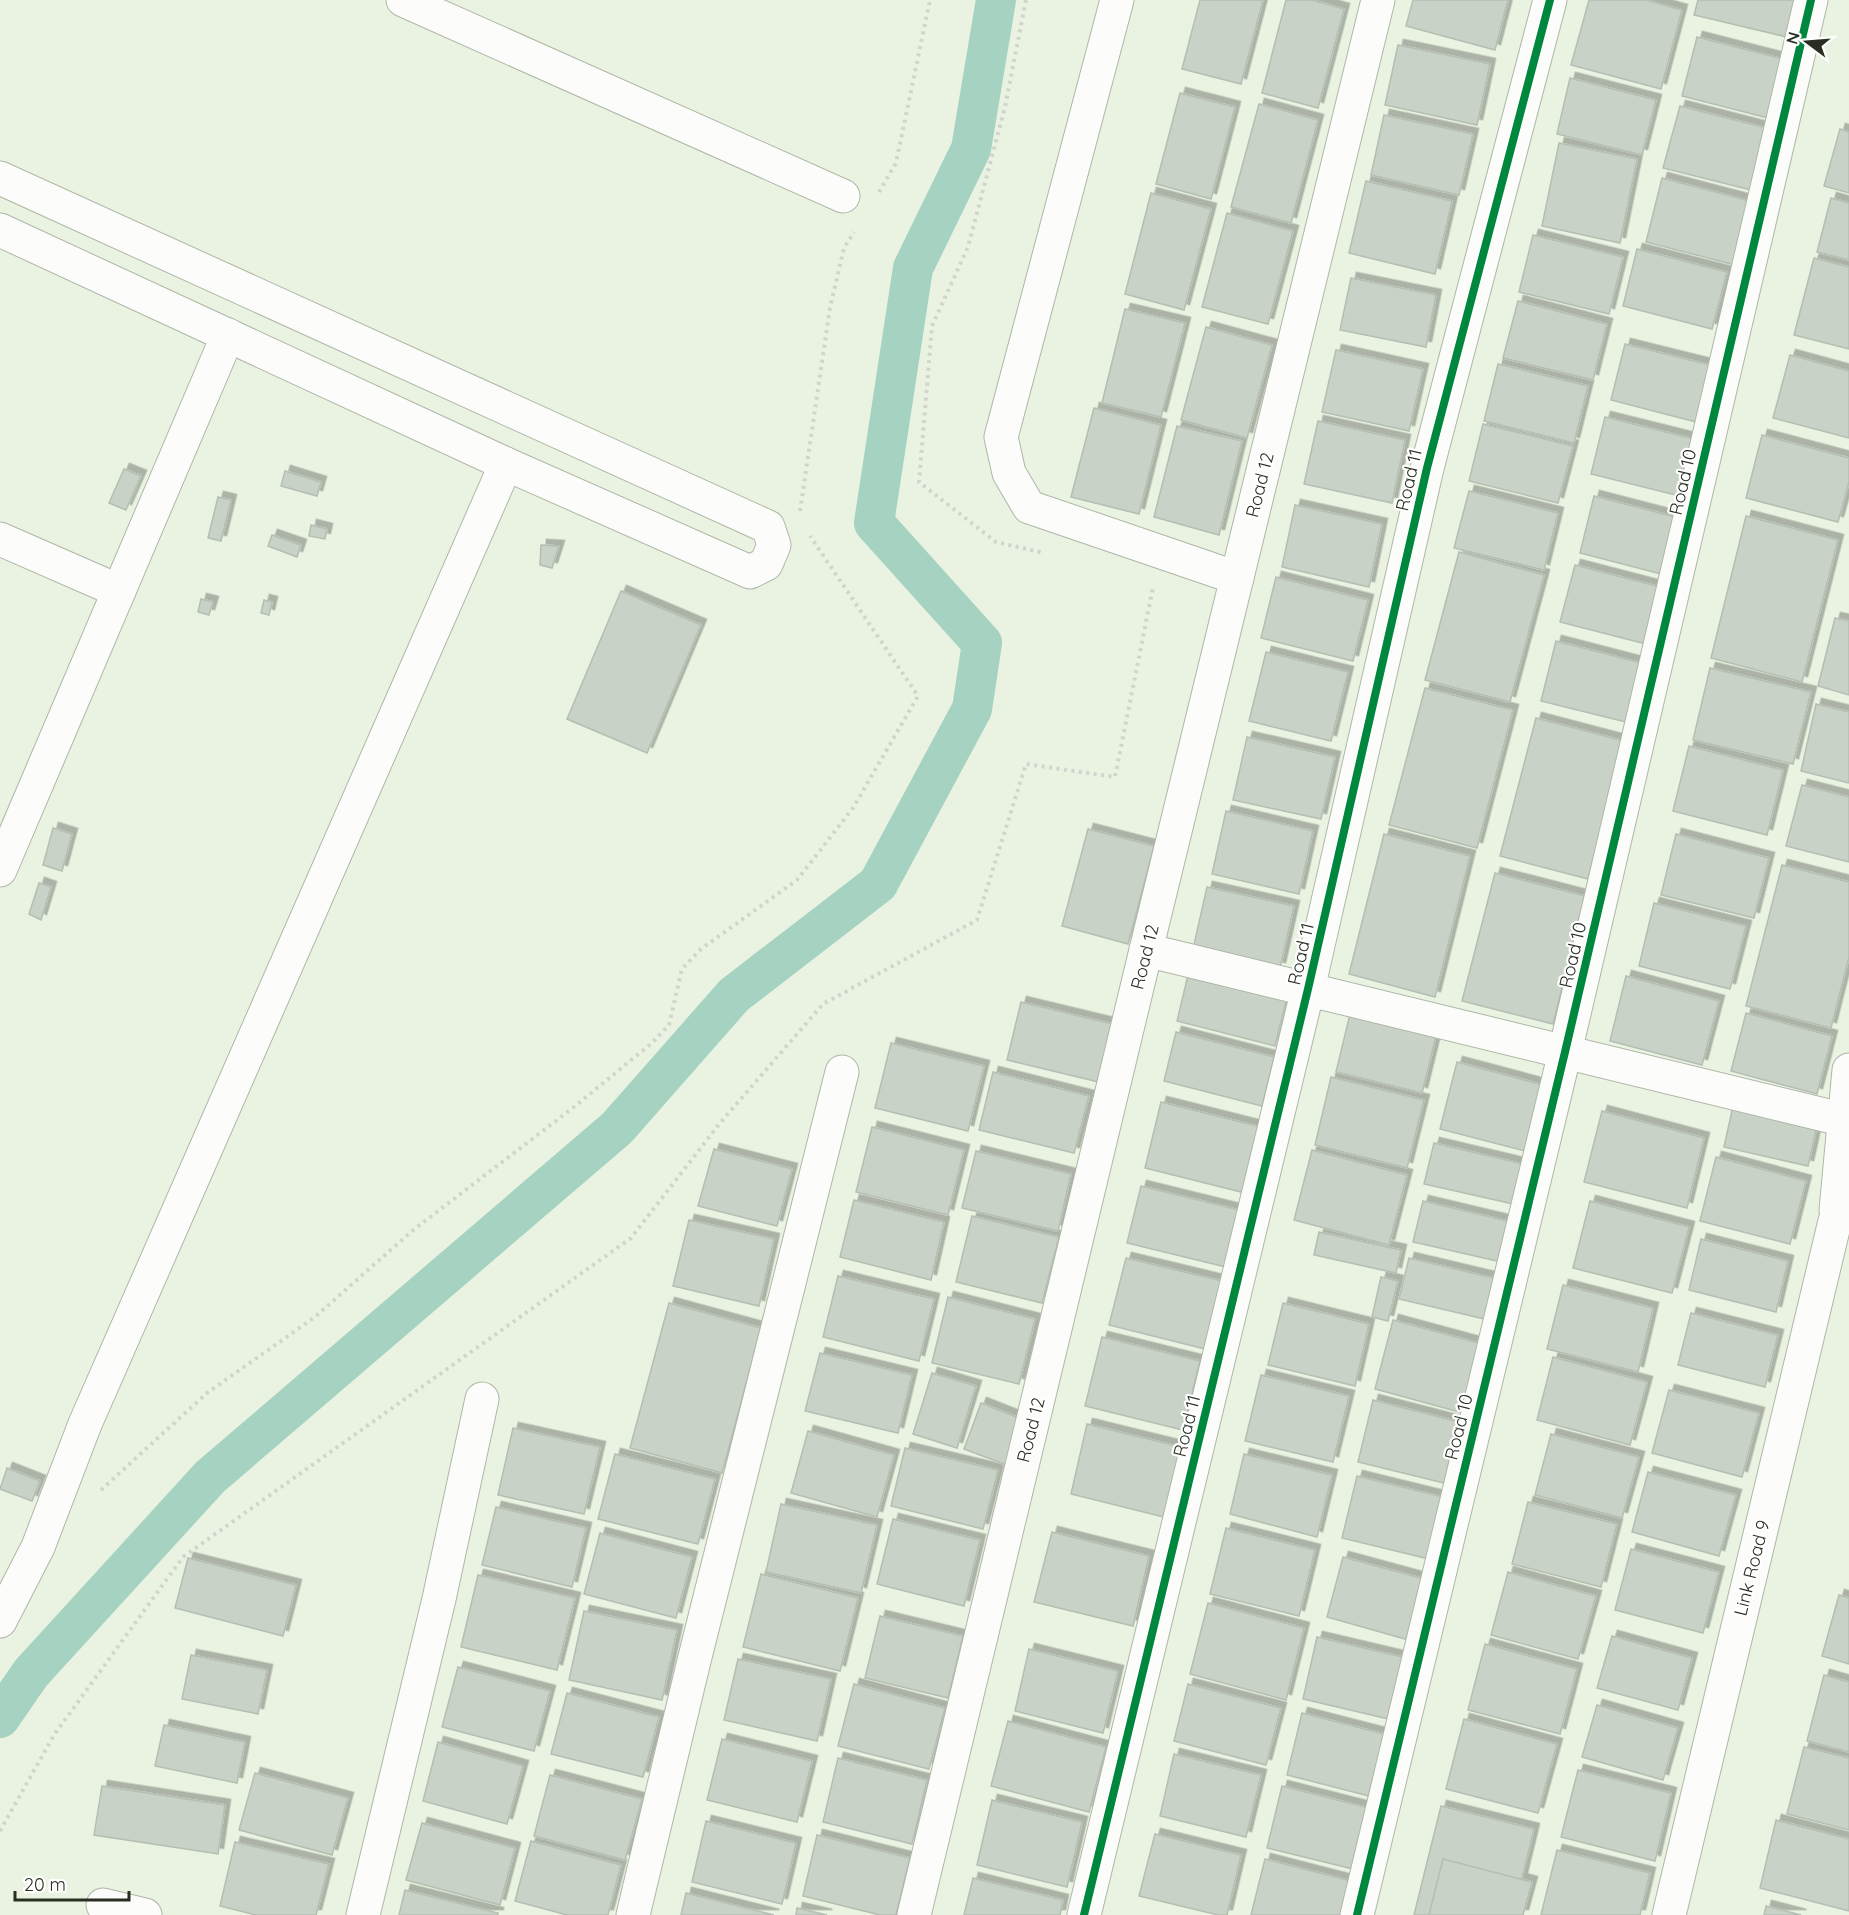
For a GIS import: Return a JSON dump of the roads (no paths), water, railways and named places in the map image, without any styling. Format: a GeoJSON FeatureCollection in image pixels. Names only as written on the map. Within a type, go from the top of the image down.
{"type":"FeatureCollection","features":[{"type":"Feature","properties":{"kind":"street"},"geometry":{"type":"LineString","coordinates":[[403,0],[858,198]]}},
{"type":"Feature","properties":{"kind":"street"},"geometry":{"type":"LineString","coordinates":[[1117,0],[1000,437],[1009,473],[1029,507],[1237,578]]}},
{"type":"Feature","properties":{"kind":"street","name":"Road 12"},"geometry":{"type":"LineString","coordinates":[[914,1915],[1378,0]]}},
{"type":"Feature","properties":{"kind":"street","name":"Road 11"},"geometry":{"type":"LineString","coordinates":[[1084,1915],[1308,989],[1427,468],[1550,0]]}},
{"type":"Feature","properties":{"kind":"street","name":"Road 10"},"geometry":{"type":"LineString","coordinates":[[1357,1915],[1565,1052],[1811,0]]}},
{"type":"Feature","properties":{"kind":"street"},"geometry":{"type":"LineString","coordinates":[[0,178],[768,527],[774,545],[766,564],[750,572],[506,464],[0,230]]}},
{"type":"Feature","properties":{"kind":"street"},"geometry":{"type":"LineString","coordinates":[[2,859],[228,336]]}},
{"type":"Feature","properties":{"kind":"street"},"geometry":{"type":"LineString","coordinates":[[0,1621],[38,1547],[85,1424],[506,464]]}},
{"type":"Feature","properties":{"kind":"street"},"geometry":{"type":"LineString","coordinates":[[0,539],[119,591]]}},
{"type":"Feature","properties":{"kind":"street"},"geometry":{"type":"LineString","coordinates":[[1146,950],[1846,1120]]}},
{"type":"Feature","properties":{"kind":"street","name":"Link Road 9"},"geometry":{"type":"LineString","coordinates":[[1668,1915],[1835,1221],[1849,1070]]}},
{"type":"Feature","properties":{"kind":"street"},"geometry":{"type":"LineString","coordinates":[[633,1915],[842,1072]]}},
{"type":"Feature","properties":{"kind":"street","name":"Link Road 9"},"geometry":{"type":"LineString","coordinates":[[1835,1221],[1849,1188]]}},
{"type":"Feature","properties":{"kind":"street"},"geometry":{"type":"LineString","coordinates":[[363,1915],[439,1599],[482,1399]]}},
{"type":"Feature","properties":{"kind":"street"},"geometry":{"type":"LineString","coordinates":[[104,1905],[146,1915]]}},
{"type":"Feature","properties":{"kind":"waterway"},"geometry":{"type":"LineString","coordinates":[[0,1718],[31,1673],[210,1477],[617,1128],[734,995],[878,884],[972,709],[982,643],[874,523],[913,268],[971,149],[996,0]]}}]}
